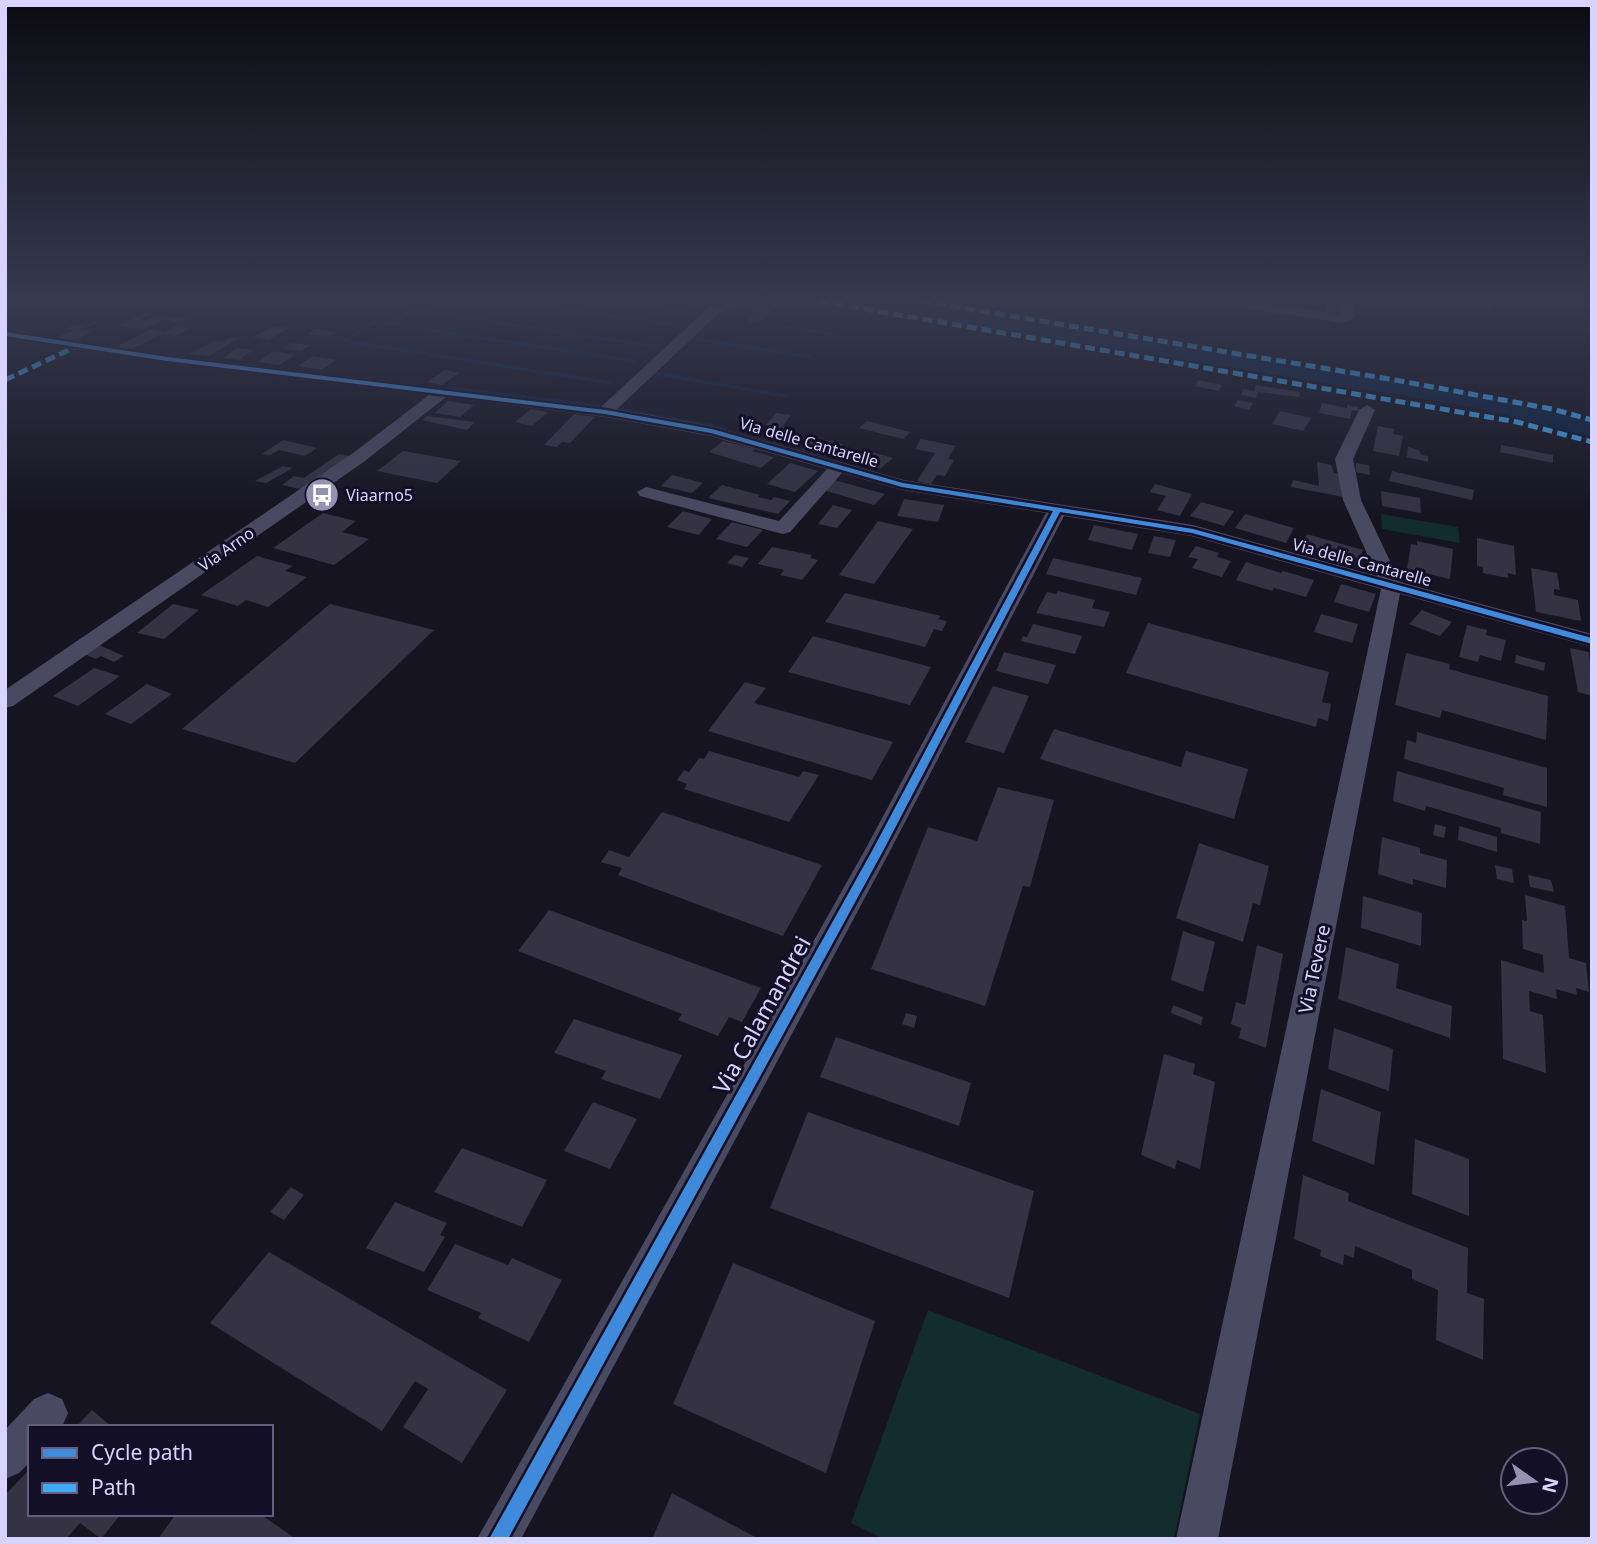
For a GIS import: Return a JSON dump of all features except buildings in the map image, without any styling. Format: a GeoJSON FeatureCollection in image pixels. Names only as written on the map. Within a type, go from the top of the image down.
{"type":"FeatureCollection","features":[{"type":"Feature","properties":{"kind":"street","name":"Via delle Cantarelle"},"geometry":{"type":"LineString","coordinates":[[285,373],[605,412],[712,431],[902,485],[1193,531],[1592,640]]}},
{"type":"Feature","properties":{"kind":"street"},"geometry":{"type":"LineString","coordinates":[[605,412],[646,373]]}},
{"type":"Feature","properties":{"kind":"street","name":"Via Arno"},"geometry":{"type":"LineString","coordinates":[[5,701],[359,457],[443,392]]}},
{"type":"Feature","properties":{"kind":"street"},"geometry":{"type":"LineString","coordinates":[[1367,410],[1344,459],[1352,500],[1392,586]]}},
{"type":"Feature","properties":{"kind":"street"},"geometry":{"type":"LineString","coordinates":[[646,492],[783,528],[839,466]]}},
{"type":"Feature","properties":{"kind":"street","name":"Via Calamandrei"},"geometry":{"type":"LineString","coordinates":[[498,1539],[858,885],[1058,509]]}},
{"type":"Feature","properties":{"kind":"street","name":"Via Tevere"},"geometry":{"type":"LineString","coordinates":[[1197,1539],[1392,586]]}},
{"type":"Feature","properties":{"kind":"street"},"geometry":{"type":"LineString","coordinates":[[5,1459],[28,1435]]}},
{"type":"Feature","properties":{"kind":"green space"},"geometry":{"type":"Polygon","coordinates":[[[1381,514],[1458,527],[1460,543],[1382,529],[1381,514]]]}},
{"type":"Feature","properties":{"kind":"green space"},"geometry":{"type":"Polygon","coordinates":[[[928,1310],[1200,1414],[1174,1539],[884,1539],[851,1523],[928,1310]]]}},
{"type":"Feature","properties":{"kind":"waterway"},"geometry":{"type":"LineString","coordinates":[[548,373],[611,383]]}},
{"type":"Feature","properties":{"kind":"waterway"},"geometry":{"type":"LineString","coordinates":[[653,373],[786,396]]}},
{"type":"Feature","properties":{"kind":"waterway"},"geometry":{"type":"LineString","coordinates":[[1306,373],[1473,400],[1592,429]]}},
{"type":"Feature","properties":{"kind":"waterway"},"geometry":{"type":"LineString","coordinates":[[449,388],[599,406]]}},
{"type":"Feature","properties":{"kind":"waterway"},"geometry":{"type":"LineString","coordinates":[[618,409],[726,428]]}},
{"type":"Feature","properties":{"kind":"marked path"},"geometry":{"type":"LineString","coordinates":[[5,380],[20,373]]}},
{"type":"Feature","properties":{"kind":"marked path"},"geometry":{"type":"LineString","coordinates":[[1235,373],[1517,422],[1592,442]]}},
{"type":"Feature","properties":{"kind":"marked path"},"geometry":{"type":"LineString","coordinates":[[1353,373],[1552,409],[1592,420]]}},
{"type":"Feature","properties":{"kind":"cycle path"},"geometry":{"type":"LineString","coordinates":[[283,373],[605,412],[712,431],[902,485],[1193,531],[1592,641]]}},
{"type":"Feature","properties":{"kind":"cycle path"},"geometry":{"type":"LineString","coordinates":[[498,1539],[877,851],[1058,509]]}},
{"type":"Feature","properties":{"kind":"place","name":"Viaarno5"},"geometry":{"type":"Point","coordinates":[322,495]}}]}
